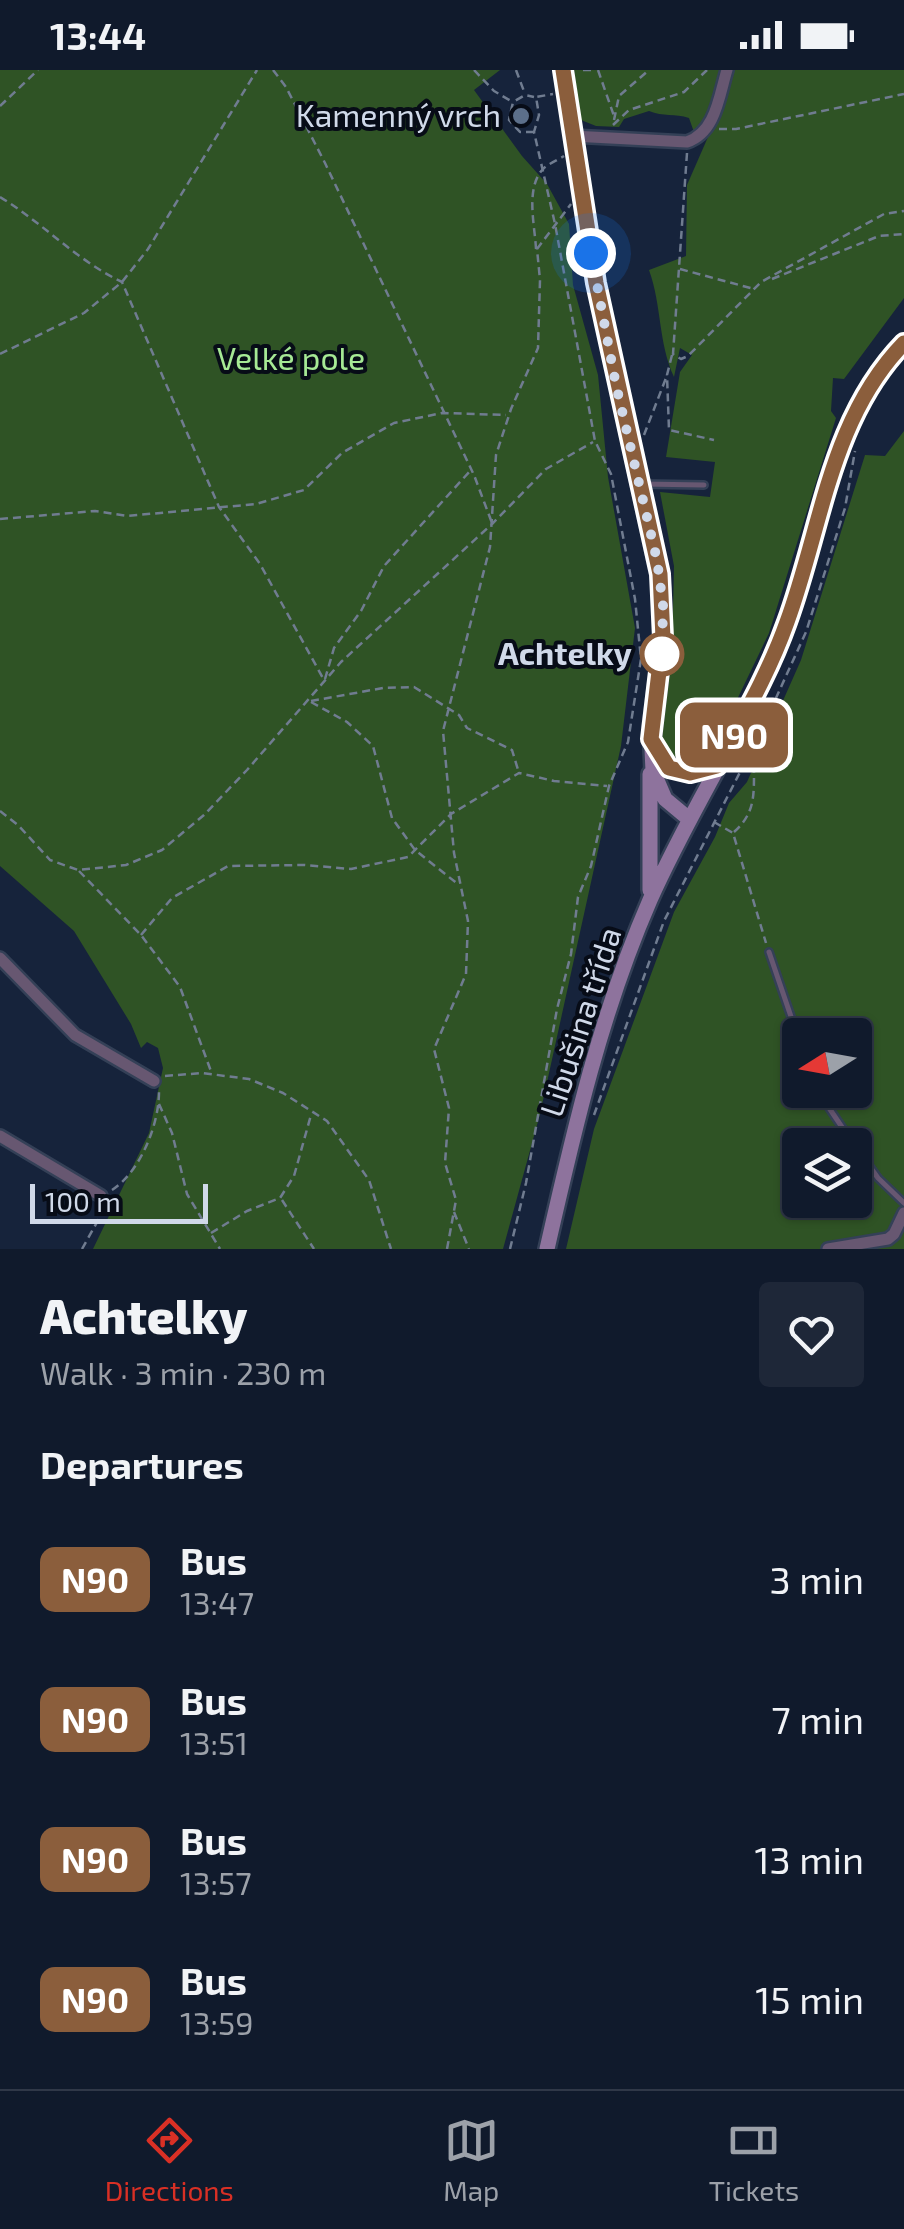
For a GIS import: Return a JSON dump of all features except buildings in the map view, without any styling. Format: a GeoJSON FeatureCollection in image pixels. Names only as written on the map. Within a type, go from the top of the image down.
{"type":"FeatureCollection","features":[{"type":"Feature","properties":{"kind":"street"},"geometry":{"type":"LineString","coordinates":[[563,70],[581,192],[663,605],[662,656],[651,739],[652,868],[648,904]]}},
{"type":"Feature","properties":{"kind":"street"},"geometry":{"type":"LineString","coordinates":[[572,136],[688,142],[698,138],[708,129],[727,70]]}},
{"type":"Feature","properties":{"kind":"street","name":"Libušina třída"},"geometry":{"type":"LineString","coordinates":[[547,1249],[606,1014],[648,904],[787,624],[846,432],[876,377],[904,343]]}},
{"type":"Feature","properties":{"kind":"street"},"geometry":{"type":"LineString","coordinates":[[651,739],[662,760],[674,770],[690,773],[717,766]]}},
{"type":"Feature","properties":{"kind":"street"},"geometry":{"type":"LineString","coordinates":[[651,739],[657,786],[670,804],[689,819]]}},
{"type":"Feature","properties":{"kind":"street"},"geometry":{"type":"LineString","coordinates":[[0,958],[75,1035],[157,1084]]}},
{"type":"Feature","properties":{"kind":"street"},"geometry":{"type":"LineString","coordinates":[[0,1136],[101,1196]]}},
{"type":"Feature","properties":{"kind":"street"},"geometry":{"type":"LineString","coordinates":[[828,1249],[888,1240],[904,1213]]}},
{"type":"Feature","properties":{"kind":"lane"},"geometry":{"type":"LineString","coordinates":[[639,484],[704,485]]}},
{"type":"Feature","properties":{"kind":"lane"},"geometry":{"type":"LineString","coordinates":[[769,952],[791,1018]]}},
{"type":"Feature","properties":{"kind":"lane"},"geometry":{"type":"LineString","coordinates":[[872,1170],[904,1203]]}},
{"type":"Feature","properties":{"kind":"path"},"geometry":{"type":"LineString","coordinates":[[0,106],[38,70]]}},
{"type":"Feature","properties":{"kind":"path"},"geometry":{"type":"LineString","coordinates":[[0,354],[84,312],[122,282],[148,250],[257,70]]}},
{"type":"Feature","properties":{"kind":"path"},"geometry":{"type":"LineString","coordinates":[[273,70],[286,87],[325,163],[442,414],[472,469],[492,524]]}},
{"type":"Feature","properties":{"kind":"path"},"geometry":{"type":"LineString","coordinates":[[474,70],[494,91],[513,102]]}},
{"type":"Feature","properties":{"kind":"path"},"geometry":{"type":"LineString","coordinates":[[516,70],[526,95]]}},
{"type":"Feature","properties":{"kind":"path"},"geometry":{"type":"LineString","coordinates":[[583,70],[597,70],[614,117]]}},
{"type":"Feature","properties":{"kind":"path"},"geometry":{"type":"LineString","coordinates":[[648,70],[619,96],[612,126],[629,110],[672,98],[707,70]]}},
{"type":"Feature","properties":{"kind":"path"},"geometry":{"type":"LineString","coordinates":[[534,132],[520,132],[509,120],[513,102],[526,95],[566,91]]}},
{"type":"Feature","properties":{"kind":"path"},"geometry":{"type":"LineString","coordinates":[[708,129],[736,129],[904,94]]}},
{"type":"Feature","properties":{"kind":"path"},"geometry":{"type":"LineString","coordinates":[[510,1249],[571,954],[578,896],[591,866],[610,786],[628,742],[640,668],[635,599],[611,474],[595,440],[534,132],[539,115],[536,97]]}},
{"type":"Feature","properties":{"kind":"path"},"geometry":{"type":"LineString","coordinates":[[448,1249],[456,1200],[445,1163],[449,1108],[434,1049],[466,974],[468,921],[454,853],[443,731],[490,547],[496,455],[538,348],[540,280],[532,197],[542,170],[564,157],[572,136]]}},
{"type":"Feature","properties":{"kind":"path"},"geometry":{"type":"LineString","coordinates":[[632,454],[641,448],[672,354],[688,142]]}},
{"type":"Feature","properties":{"kind":"path"},"geometry":{"type":"LineString","coordinates":[[536,250],[581,192]]}},
{"type":"Feature","properties":{"kind":"path"},"geometry":{"type":"LineString","coordinates":[[0,197],[95,270],[122,282],[219,507],[260,564],[324,680]]}},
{"type":"Feature","properties":{"kind":"path"},"geometry":{"type":"LineString","coordinates":[[672,354],[681,359],[688,356],[762,282],[884,214],[904,211]]}},
{"type":"Feature","properties":{"kind":"path"},"geometry":{"type":"LineString","coordinates":[[762,282],[880,236],[904,234]]}},
{"type":"Feature","properties":{"kind":"path"},"geometry":{"type":"LineString","coordinates":[[680,269],[755,289]]}},
{"type":"Feature","properties":{"kind":"path"},"geometry":{"type":"LineString","coordinates":[[667,375],[669,430],[714,440]]}},
{"type":"Feature","properties":{"kind":"path"},"geometry":{"type":"LineString","coordinates":[[0,519],[95,512],[127,516],[256,504],[304,490],[342,453],[394,423],[442,414],[509,415]]}},
{"type":"Feature","properties":{"kind":"path"},"geometry":{"type":"LineString","coordinates":[[594,1114],[664,921],[797,655],[820,590],[855,465],[855,447],[846,432]]}},
{"type":"Feature","properties":{"kind":"path"},"geometry":{"type":"LineString","coordinates":[[0,812],[18,825],[50,860],[78,870],[126,865],[162,850],[204,815],[310,701],[324,680],[546,469],[595,440]]}},
{"type":"Feature","properties":{"kind":"path"},"geometry":{"type":"LineString","coordinates":[[324,680],[334,648],[361,611],[384,566],[472,469]]}},
{"type":"Feature","properties":{"kind":"path"},"geometry":{"type":"LineString","coordinates":[[310,701],[383,688],[414,687],[459,715],[467,728],[512,750],[519,773]]}},
{"type":"Feature","properties":{"kind":"path"},"geometry":{"type":"LineString","coordinates":[[310,701],[347,722],[374,746],[392,818],[415,850],[460,886]]}},
{"type":"Feature","properties":{"kind":"path"},"geometry":{"type":"LineString","coordinates":[[733,833],[750,818],[754,795],[754,772],[744,762]]}},
{"type":"Feature","properties":{"kind":"path"},"geometry":{"type":"LineString","coordinates":[[141,935],[172,898],[228,866],[350,868],[408,857],[452,814],[519,773],[610,786]]}},
{"type":"Feature","properties":{"kind":"path"},"geometry":{"type":"LineString","coordinates":[[712,821],[733,833],[769,952]]}},
{"type":"Feature","properties":{"kind":"path"},"geometry":{"type":"LineString","coordinates":[[78,870],[141,935],[180,987],[212,1074]]}},
{"type":"Feature","properties":{"kind":"path"},"geometry":{"type":"LineString","coordinates":[[101,1196],[127,1178],[139,1159],[154,1125],[157,1084],[166,1075],[212,1074],[249,1079],[283,1093],[327,1121],[369,1180],[392,1249]]}},
{"type":"Feature","properties":{"kind":"path"},"geometry":{"type":"LineString","coordinates":[[158,1104],[172,1133],[187,1194],[220,1249]]}},
{"type":"Feature","properties":{"kind":"path"},"geometry":{"type":"LineString","coordinates":[[210,1233],[280,1198],[294,1176],[312,1111]]}},
{"type":"Feature","properties":{"kind":"path"},"geometry":{"type":"LineString","coordinates":[[280,1198],[314,1249]]}},
{"type":"Feature","properties":{"kind":"path"},"geometry":{"type":"LineString","coordinates":[[453,1211],[469,1249]]}},
{"type":"Feature","properties":{"kind":"path"},"geometry":{"type":"LineString","coordinates":[[82,1249],[102,1215]]}},
{"type":"Feature","properties":{"kind":"green space","name":"Velké pole"},"geometry":{"type":"Polygon","coordinates":[[[0,70],[500,70],[474,90],[547,184],[569,224],[573,285],[598,375],[608,477],[635,628],[621,746],[540,1114],[503,1249],[93,1249],[149,1133],[163,1068],[158,1048],[147,1042],[141,1048],[131,1024],[74,931],[0,866],[0,70]]]}},
{"type":"Feature","properties":{"kind":"green space"},"geometry":{"type":"Polygon","coordinates":[[[574,70],[725,70],[709,120],[695,135],[689,118],[649,111],[624,119],[619,127],[596,126],[581,120],[574,70]]]}},
{"type":"Feature","properties":{"kind":"green space"},"geometry":{"type":"Polygon","coordinates":[[[731,70],[904,70],[904,298],[844,379],[833,378],[831,411],[836,418],[769,633],[718,739],[705,757],[694,762],[670,755],[662,739],[672,656],[674,566],[660,492],[710,497],[715,462],[666,457],[680,372],[692,355],[680,348],[674,377],[649,270],[686,256],[687,185],[731,70]]]}},
{"type":"Feature","properties":{"kind":"green space"},"geometry":{"type":"Polygon","coordinates":[[[904,431],[904,1249],[566,1249],[594,1129],[674,912],[729,803],[747,782],[801,660],[865,455],[885,456],[904,431]]]}},
{"type":"Feature","properties":{"kind":"bus line","name":"N90"},"geometry":{"type":"LineString","coordinates":[[563,70],[596,283],[660,574],[663,638],[651,739],[669,768],[690,773],[717,766],[787,624],[846,432],[876,377],[904,343]]}},
{"type":"Feature","properties":{"kind":"place","name":"Kamenný vrch"},"geometry":{"type":"Point","coordinates":[521,116]}},
{"type":"Feature","properties":{"kind":"place","name":"Achtelky"},"geometry":{"type":"Point","coordinates":[662,654]}},
{"type":"Feature","properties":{"kind":"route"},"geometry":{"type":"LineString","coordinates":[[591,253],[616,385],[657,560],[663,605],[662,654]]}}]}
